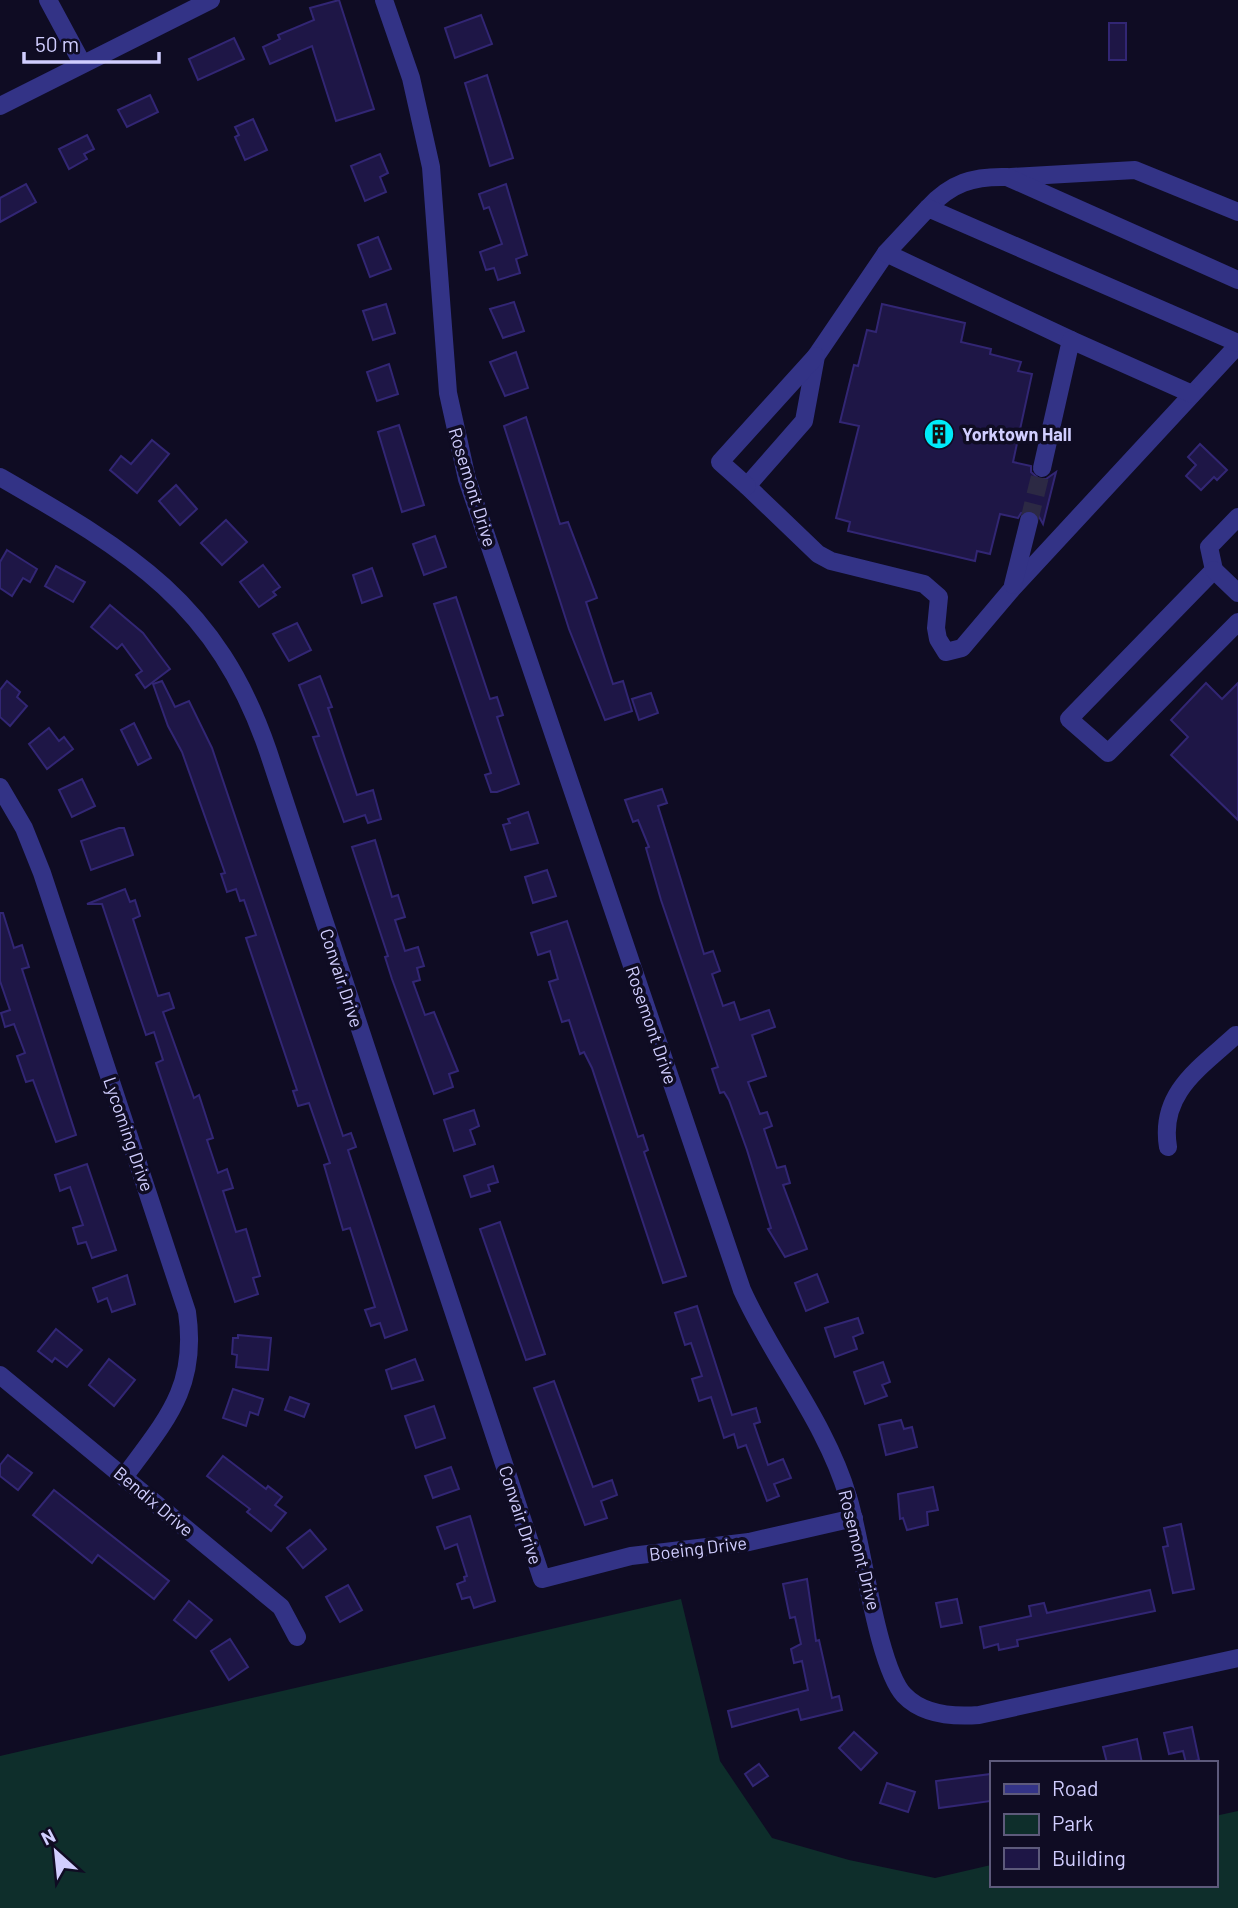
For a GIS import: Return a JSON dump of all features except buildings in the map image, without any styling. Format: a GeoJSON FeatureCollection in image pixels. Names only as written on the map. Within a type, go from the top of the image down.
{"type":"FeatureCollection","features":[{"type":"Feature","properties":{"kind":"street"},"geometry":{"type":"LineString","coordinates":[[48,0],[82,63]]}},
{"type":"Feature","properties":{"kind":"street"},"geometry":{"type":"LineString","coordinates":[[0,106],[209,0]]}},
{"type":"Feature","properties":{"kind":"street","name":"Rosemont Drive"},"geometry":{"type":"LineString","coordinates":[[384,0],[411,78],[431,167],[448,393],[467,479],[742,1290],[760,1328],[833,1453],[854,1518],[890,1668],[905,1696],[929,1710],[961,1716],[979,1715],[1238,1658]]}},
{"type":"Feature","properties":{"kind":"street"},"geometry":{"type":"LineString","coordinates":[[928,208],[1238,344],[1012,589],[962,648],[946,652],[938,639],[939,597],[933,589],[924,584],[831,561],[818,554],[720,462],[816,356],[886,253],[940,195],[970,178],[1135,170],[1238,212]]}},
{"type":"Feature","properties":{"kind":"street"},"geometry":{"type":"LineString","coordinates":[[1007,177],[1238,279]]}},
{"type":"Feature","properties":{"kind":"street"},"geometry":{"type":"LineString","coordinates":[[886,253],[1192,394]]}},
{"type":"Feature","properties":{"kind":"street"},"geometry":{"type":"LineString","coordinates":[[1042,468],[1070,340]]}},
{"type":"Feature","properties":{"kind":"street"},"geometry":{"type":"LineString","coordinates":[[747,486],[804,421],[816,356]]}},
{"type":"Feature","properties":{"kind":"street","name":"Convair Drive"},"geometry":{"type":"LineString","coordinates":[[0,477],[114,545],[169,588],[217,644],[245,693],[268,751],[542,1579]]}},
{"type":"Feature","properties":{"kind":"street"},"geometry":{"type":"LineString","coordinates":[[1238,517],[1209,547],[1214,570],[1238,593]]}},
{"type":"Feature","properties":{"kind":"street"},"geometry":{"type":"LineString","coordinates":[[1012,589],[1029,521]]}},
{"type":"Feature","properties":{"kind":"street"},"geometry":{"type":"LineString","coordinates":[[1214,570],[1069,719],[1108,753],[1238,622]]}},
{"type":"Feature","properties":{"kind":"street","name":"Lycoming Drive"},"geometry":{"type":"LineString","coordinates":[[0,787],[24,828],[42,873],[187,1312],[190,1354],[181,1395],[125,1476]]}},
{"type":"Feature","properties":{"kind":"street"},"geometry":{"type":"LineString","coordinates":[[1168,1147],[1165,1129],[1172,1101],[1180,1088],[1237,1037]]}},
{"type":"Feature","properties":{"kind":"street","name":"Bendix Drive"},"geometry":{"type":"LineString","coordinates":[[0,1375],[281,1607],[298,1637]]}},
{"type":"Feature","properties":{"kind":"street","name":"Boeing Drive"},"geometry":{"type":"LineString","coordinates":[[542,1579],[631,1556],[750,1542],[854,1518]]}},
{"type":"Feature","properties":{"kind":"green space"},"geometry":{"type":"Polygon","coordinates":[[[681,1599],[720,1761],[772,1838],[849,1860],[935,1878],[990,1865],[990,1887],[1217,1887],[1217,1816],[1238,1811],[1238,1908],[0,1908],[0,1756],[681,1599]]]}},
{"type":"Feature","properties":{"kind":"tunnel"},"geometry":{"type":"LineString","coordinates":[[1029,521],[1042,468]]}},
{"type":"Feature","properties":{"kind":"place","name":"Yorktown Hall"},"geometry":{"type":"Point","coordinates":[939,434]}}]}
